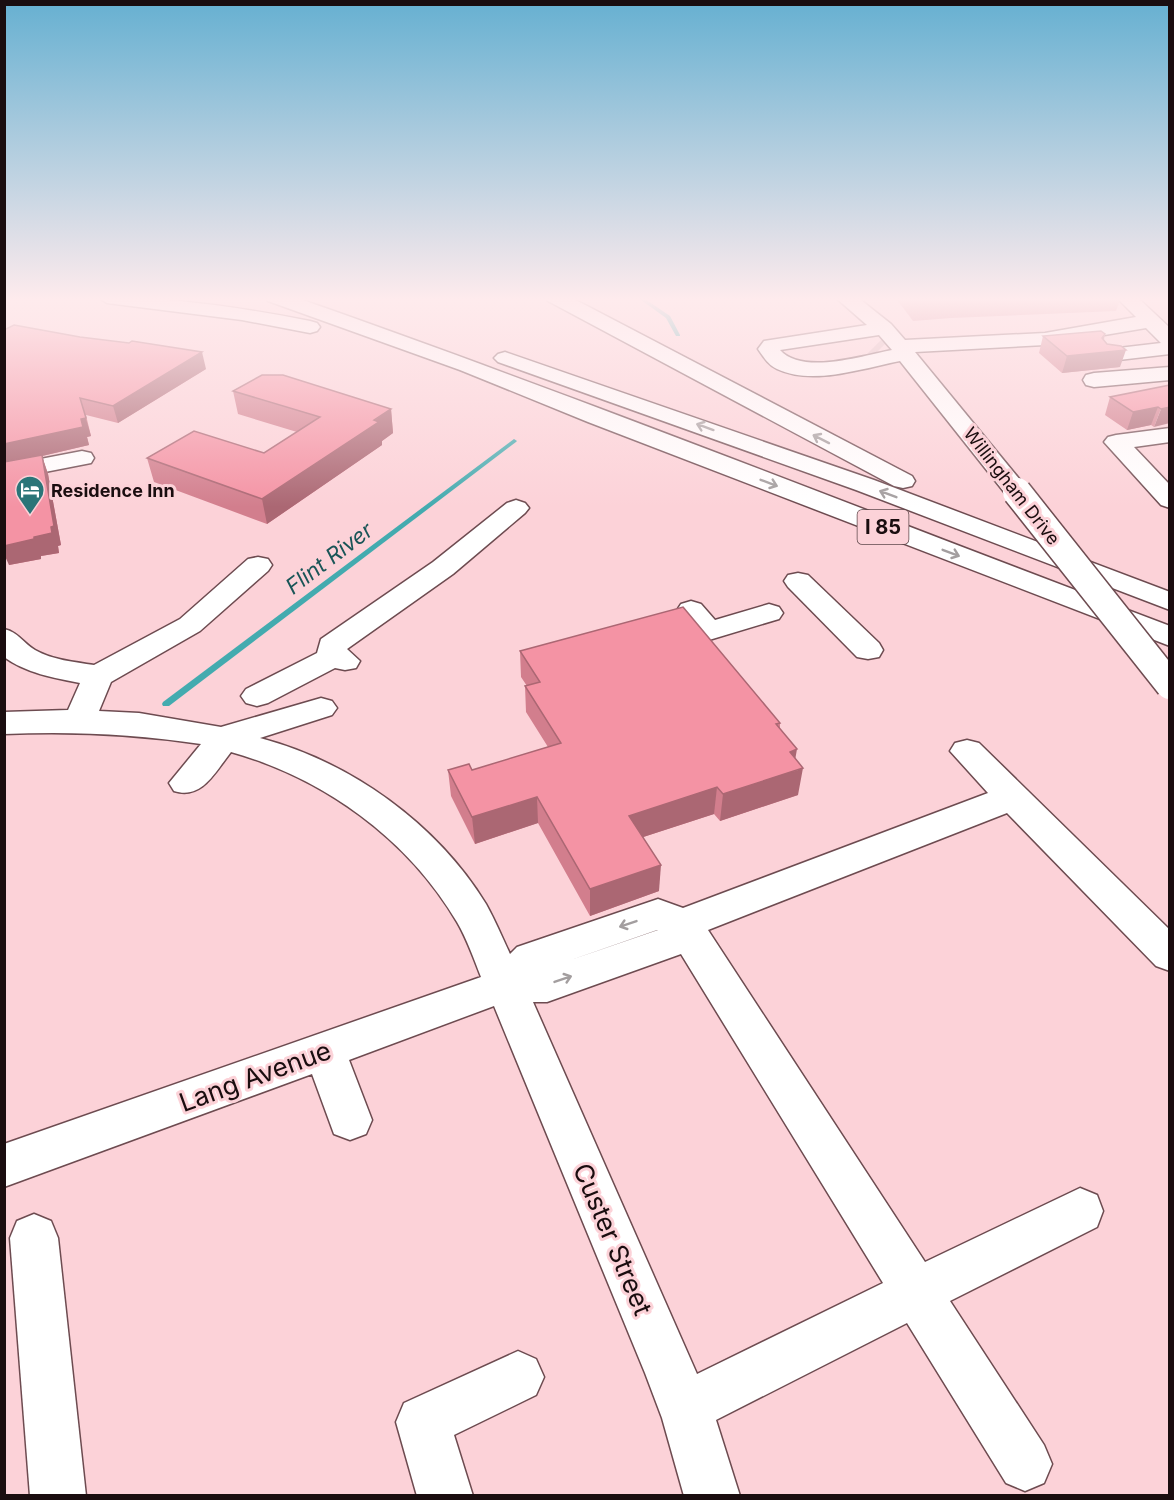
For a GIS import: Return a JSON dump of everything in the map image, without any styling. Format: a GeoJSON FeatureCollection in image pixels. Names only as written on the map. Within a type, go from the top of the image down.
{"type":"FeatureCollection","features":[{"type":"Feature","properties":{"kind":"main road"},"geometry":{"type":"LineString","coordinates":[[448,367],[596,417]]}},
{"type":"Feature","properties":{"kind":"main road","name":"I 85"},"geometry":{"type":"LineString","coordinates":[[475,367],[596,417],[1170,637]]}},
{"type":"Feature","properties":{"kind":"main road","name":"I 85"},"geometry":{"type":"LineString","coordinates":[[536,367],[1041,552],[1170,602]]}},
{"type":"Feature","properties":{"kind":"main road"},"geometry":{"type":"LineString","coordinates":[[684,367],[1041,552]]}},
{"type":"Feature","properties":{"kind":"main road","name":"Willingham Drive"},"geometry":{"type":"LineString","coordinates":[[906,367],[1017,492],[1170,685]]}},
{"type":"Feature","properties":{"kind":"main road"},"geometry":{"type":"LineString","coordinates":[[1094,380],[1170,373]]}},
{"type":"Feature","properties":{"kind":"main road"},"geometry":{"type":"LineString","coordinates":[[1170,435],[1116,442],[1159,477],[1170,500]]}},
{"type":"Feature","properties":{"kind":"main road"},"geometry":{"type":"LineString","coordinates":[[4,473],[82,458]]}},
{"type":"Feature","properties":{"kind":"main road"},"geometry":{"type":"LineString","coordinates":[[257,696],[339,659],[332,646],[443,568],[516,508]]}},
{"type":"Feature","properties":{"kind":"main road"},"geometry":{"type":"LineString","coordinates":[[80,719],[98,676],[190,625],[258,565]]}},
{"type":"Feature","properties":{"kind":"main road"},"geometry":{"type":"LineString","coordinates":[[798,581],[868,650]]}},
{"type":"Feature","properties":{"kind":"main road"},"geometry":{"type":"LineString","coordinates":[[691,610],[710,631],[769,614]]}},
{"type":"Feature","properties":{"kind":"main road"},"geometry":{"type":"LineString","coordinates":[[4,638],[12,650],[45,666],[98,676]]}},
{"type":"Feature","properties":{"kind":"main road"},"geometry":{"type":"LineString","coordinates":[[186,783],[226,737],[321,708]]}},
{"type":"Feature","properties":{"kind":"main road","name":"Custer Street"},"geometry":{"type":"LineString","coordinates":[[4,723],[80,719],[140,722],[226,737],[272,751],[331,778],[385,813],[432,858],[471,913],[505,985],[684,1408],[711,1496]]}},
{"type":"Feature","properties":{"kind":"main road"},"geometry":{"type":"LineString","coordinates":[[967,751],[1170,955]]}},
{"type":"Feature","properties":{"kind":"main road"},"geometry":{"type":"LineString","coordinates":[[505,985],[547,985],[675,940],[682,924],[1013,797]]}},
{"type":"Feature","properties":{"kind":"main road"},"geometry":{"type":"LineString","coordinates":[[682,924],[1025,1464]]}},
{"type":"Feature","properties":{"kind":"main road","name":"Lang Avenue"},"geometry":{"type":"LineString","coordinates":[[4,1166],[505,985]]}},
{"type":"Feature","properties":{"kind":"main road"},"geometry":{"type":"LineString","coordinates":[[325,1051],[350,1120]]}},
{"type":"Feature","properties":{"kind":"main road"},"geometry":{"type":"LineString","coordinates":[[684,1408],[1080,1211]]}},
{"type":"Feature","properties":{"kind":"main road"},"geometry":{"type":"LineString","coordinates":[[34,1238],[58,1496]]}},
{"type":"Feature","properties":{"kind":"main road"},"geometry":{"type":"LineString","coordinates":[[445,1496],[423,1422],[518,1377]]}},
{"type":"Feature","properties":{"kind":"building"},"geometry":{"type":"Polygon","coordinates":[[[4,367],[177,367],[113,406],[80,398],[86,418],[81,419],[83,427],[4,444],[4,367]]]}},
{"type":"Feature","properties":{"kind":"building"},"geometry":{"type":"Polygon","coordinates":[[[262,375],[283,375],[391,409],[374,420],[379,422],[262,499],[147,458],[194,431],[264,453],[320,417],[233,391],[262,375]]]}},
{"type":"Feature","properties":{"kind":"building"},"geometry":{"type":"Polygon","coordinates":[[[1170,385],[1170,407],[1161,409],[1158,407],[1133,412],[1110,397],[1170,385]]]}},
{"type":"Feature","properties":{"kind":"building","name":"Residence Inn"},"geometry":{"type":"Polygon","coordinates":[[[42,455],[54,526],[51,527],[52,533],[4,546],[4,462],[42,455]]]}},
{"type":"Feature","properties":{"kind":"building"},"geometry":{"type":"Polygon","coordinates":[[[683,607],[780,723],[776,724],[797,749],[790,752],[803,768],[723,794],[717,787],[629,816],[661,865],[590,889],[537,797],[472,817],[448,770],[469,764],[472,770],[561,743],[525,686],[540,682],[520,651],[683,607]]]}},
{"type":"Feature","properties":{"kind":"waterway","name":"Flint River"},"geometry":{"type":"LineString","coordinates":[[166,704],[514,441]]}},
{"type":"Feature","properties":{"kind":"place","name":"Residence Inn"},"geometry":{"type":"Point","coordinates":[30,516]}}]}
